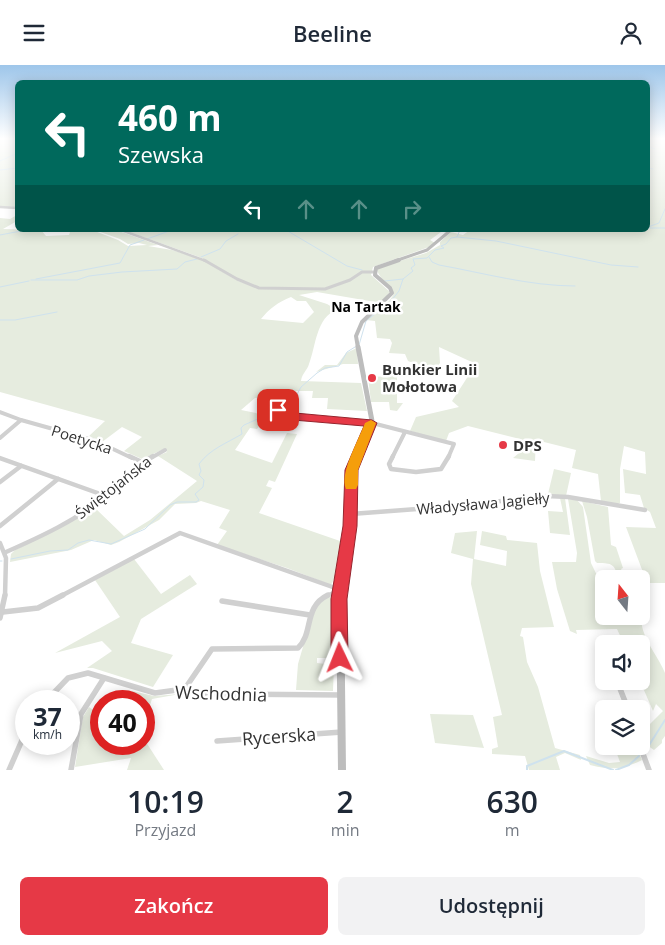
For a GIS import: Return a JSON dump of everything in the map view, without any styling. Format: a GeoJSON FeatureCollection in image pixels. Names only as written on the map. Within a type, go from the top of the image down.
{"type":"FeatureCollection","features":[{"type":"Feature","properties":{"kind":"street"},"geometry":{"type":"LineString","coordinates":[[0,207],[15,208]]}},
{"type":"Feature","properties":{"kind":"street"},"geometry":{"type":"LineString","coordinates":[[126,232],[200,259],[237,279],[259,288],[324,289],[350,280],[362,272],[374,272],[383,264],[434,246],[449,232]]}},
{"type":"Feature","properties":{"kind":"street"},"geometry":{"type":"LineString","coordinates":[[342,770],[338,621],[351,514],[352,470],[372,423],[356,336],[362,321],[392,293],[390,288],[374,272]]}},
{"type":"Feature","properties":{"kind":"street"},"geometry":{"type":"LineString","coordinates":[[278,410],[293,416],[372,423],[405,431],[454,444],[443,468],[440,470],[394,471],[389,464],[405,431]]}},
{"type":"Feature","properties":{"kind":"street","name":"Poetycka"},"geometry":{"type":"LineString","coordinates":[[0,412],[21,420],[96,441],[142,462]]}},
{"type":"Feature","properties":{"kind":"street"},"geometry":{"type":"LineString","coordinates":[[0,438],[21,420]]}},
{"type":"Feature","properties":{"kind":"street","name":"Świętojańska"},"geometry":{"type":"LineString","coordinates":[[6,551],[64,523],[106,496],[142,462],[165,450]]}},
{"type":"Feature","properties":{"kind":"street"},"geometry":{"type":"LineString","coordinates":[[0,458],[106,496]]}},
{"type":"Feature","properties":{"kind":"street"},"geometry":{"type":"LineString","coordinates":[[0,482],[21,466]]}},
{"type":"Feature","properties":{"kind":"street"},"geometry":{"type":"LineString","coordinates":[[0,526],[58,479]]}},
{"type":"Feature","properties":{"kind":"street","name":"Władysława Jagiełły"},"geometry":{"type":"LineString","coordinates":[[351,514],[457,506],[547,496],[568,497],[644,510]]}},
{"type":"Feature","properties":{"kind":"street"},"geometry":{"type":"LineString","coordinates":[[2,612],[32,610],[42,607],[180,533],[341,589]]}},
{"type":"Feature","properties":{"kind":"street"},"geometry":{"type":"LineString","coordinates":[[0,543],[6,551],[6,597],[0,618]]}},
{"type":"Feature","properties":{"kind":"street"},"geometry":{"type":"LineString","coordinates":[[184,690],[212,649],[298,647],[303,641],[313,605],[323,597],[341,589]]}},
{"type":"Feature","properties":{"kind":"street"},"geometry":{"type":"LineString","coordinates":[[222,601],[310,615]]}},
{"type":"Feature","properties":{"kind":"street"},"geometry":{"type":"LineString","coordinates":[[56,690],[61,684],[77,675],[88,673],[104,678],[81,714],[71,770]]}},
{"type":"Feature","properties":{"kind":"street","name":"Wschodnia"},"geometry":{"type":"LineString","coordinates":[[104,678],[154,693],[184,690],[205,694],[341,695]]}},
{"type":"Feature","properties":{"kind":"street","name":"Rycerska"},"geometry":{"type":"LineString","coordinates":[[217,741],[342,732]]}},
{"type":"Feature","properties":{"kind":"street"},"geometry":{"type":"LineString","coordinates":[[9,770],[16,755]]}},
{"type":"Feature","properties":{"kind":"street"},"geometry":{"type":"LineString","coordinates":[[643,755],[649,770]]}},
{"type":"Feature","properties":{"kind":"shaded area"},"geometry":{"type":"Polygon","coordinates":[[[0,171],[15,171],[15,207],[0,206],[0,171]]]}},
{"type":"Feature","properties":{"kind":"shaded area"},"geometry":{"type":"Polygon","coordinates":[[[650,171],[665,171],[665,583],[650,583],[650,570],[642,570],[626,527],[656,528],[650,512],[644,508],[640,495],[625,493],[623,469],[646,474],[645,452],[624,446],[620,469],[620,503],[616,505],[601,501],[598,474],[572,468],[576,450],[536,440],[535,461],[513,458],[519,453],[520,439],[468,426],[449,433],[446,441],[410,431],[416,417],[459,407],[452,401],[476,364],[439,347],[440,363],[434,371],[408,361],[405,354],[389,353],[392,343],[390,339],[377,338],[375,321],[366,320],[390,300],[394,294],[380,277],[377,270],[380,267],[426,253],[440,245],[440,242],[451,232],[463,235],[467,232],[650,232],[650,171]]]}},
{"type":"Feature","properties":{"kind":"shaded area"},"geometry":{"type":"Polygon","coordinates":[[[15,216],[15,222],[3,229],[15,229],[15,232],[43,232],[46,236],[69,235],[70,232],[97,232],[128,246],[147,245],[139,243],[128,244],[101,232],[122,232],[158,245],[148,246],[172,250],[201,259],[238,281],[258,288],[241,281],[202,258],[130,232],[441,232],[430,240],[435,243],[429,247],[373,267],[371,275],[390,292],[381,303],[317,292],[299,295],[327,304],[337,310],[330,314],[321,325],[309,364],[301,381],[361,383],[367,411],[327,409],[328,398],[312,398],[313,391],[294,391],[283,398],[255,398],[241,410],[256,413],[262,417],[257,423],[261,424],[257,429],[250,428],[235,450],[272,463],[287,433],[297,434],[275,482],[269,480],[266,486],[272,488],[259,513],[340,541],[342,543],[338,579],[334,579],[331,585],[217,545],[227,531],[219,528],[230,510],[201,501],[175,504],[159,520],[111,545],[94,540],[71,550],[10,562],[11,554],[15,550],[54,531],[94,507],[124,536],[150,520],[197,481],[158,456],[167,452],[164,449],[142,459],[124,451],[142,437],[122,427],[102,442],[89,436],[105,421],[0,392],[0,218],[10,219],[15,216]],[[291,297],[271,309],[261,319],[303,323],[314,312],[306,301],[297,301],[291,297]]]}},
{"type":"Feature","properties":{"kind":"shaded area"},"geometry":{"type":"Polygon","coordinates":[[[357,348],[358,364],[343,364],[316,372],[325,365],[337,365],[346,353],[357,348]]]}},
{"type":"Feature","properties":{"kind":"shaded area"},"geometry":{"type":"Polygon","coordinates":[[[397,376],[397,403],[403,403],[397,411],[390,410],[389,402],[371,402],[368,377],[397,376]]]}},
{"type":"Feature","properties":{"kind":"shaded area"},"geometry":{"type":"Polygon","coordinates":[[[554,469],[571,473],[566,496],[548,494],[554,469]]]}},
{"type":"Feature","properties":{"kind":"shaded area"},"geometry":{"type":"Polygon","coordinates":[[[560,498],[565,498],[570,535],[550,533],[548,511],[563,512],[560,498]]]}},
{"type":"Feature","properties":{"kind":"shaded area"},"geometry":{"type":"Polygon","coordinates":[[[568,499],[577,500],[583,507],[591,563],[595,571],[595,625],[642,625],[645,635],[620,635],[617,629],[576,630],[577,634],[570,631],[557,589],[552,562],[576,562],[577,553],[568,499]]]}},
{"type":"Feature","properties":{"kind":"shaded area"},"geometry":{"type":"Polygon","coordinates":[[[582,501],[608,507],[611,545],[616,547],[623,568],[622,570],[616,570],[610,564],[597,563],[595,561],[582,501]]]}},
{"type":"Feature","properties":{"kind":"shaded area"},"geometry":{"type":"Polygon","coordinates":[[[477,531],[474,559],[506,566],[507,551],[480,545],[482,531],[506,536],[507,540],[537,543],[540,571],[554,627],[522,628],[520,636],[523,637],[527,662],[538,687],[555,748],[580,755],[581,760],[565,753],[556,757],[560,770],[529,770],[525,756],[492,754],[492,749],[498,747],[493,717],[502,715],[471,584],[473,559],[451,553],[455,533],[477,531]]]}},
{"type":"Feature","properties":{"kind":"shaded area"},"geometry":{"type":"Polygon","coordinates":[[[134,559],[161,594],[190,575],[197,584],[141,619],[131,643],[173,655],[153,687],[93,668],[87,668],[112,651],[102,641],[55,653],[120,617],[95,580],[134,559]]]}},
{"type":"Feature","properties":{"kind":"shaded area"},"geometry":{"type":"Polygon","coordinates":[[[328,596],[333,597],[333,656],[317,658],[317,663],[334,665],[333,691],[296,690],[298,664],[314,609],[328,596]]]}},
{"type":"Feature","properties":{"kind":"shaded area"},"geometry":{"type":"Polygon","coordinates":[[[650,645],[665,673],[665,736],[662,743],[654,750],[650,747],[650,724],[663,711],[656,704],[653,711],[650,700],[648,700],[644,690],[650,690],[650,645]]]}},
{"type":"Feature","properties":{"kind":"shaded area"},"geometry":{"type":"Polygon","coordinates":[[[180,694],[155,698],[155,696],[180,694]]]}},
{"type":"Feature","properties":{"kind":"shaded area"},"geometry":{"type":"Polygon","coordinates":[[[89,707],[90,755],[154,755],[164,770],[127,770],[131,758],[75,767],[77,755],[80,755],[80,736],[83,717],[89,707]]]}},
{"type":"Feature","properties":{"kind":"shaded area"},"geometry":{"type":"Polygon","coordinates":[[[430,714],[473,715],[484,748],[435,743],[430,714]]]}},
{"type":"Feature","properties":{"kind":"shaded area"},"geometry":{"type":"Polygon","coordinates":[[[617,755],[640,755],[642,760],[628,766],[604,768],[590,765],[586,756],[609,763],[620,762],[617,755]]]}},
{"type":"Feature","properties":{"kind":"waterway"},"geometry":{"type":"LineString","coordinates":[[650,226],[659,223],[665,209]]}},
{"type":"Feature","properties":{"kind":"waterway"},"geometry":{"type":"LineString","coordinates":[[650,228],[665,228]]}},
{"type":"Feature","properties":{"kind":"waterway"},"geometry":{"type":"LineString","coordinates":[[0,235],[16,232]]}},
{"type":"Feature","properties":{"kind":"waterway"},"geometry":{"type":"LineString","coordinates":[[147,239],[166,232]]}},
{"type":"Feature","properties":{"kind":"waterway"},"geometry":{"type":"LineString","coordinates":[[289,232],[347,266],[362,270]]}},
{"type":"Feature","properties":{"kind":"waterway"},"geometry":{"type":"LineString","coordinates":[[457,237],[459,232]]}},
{"type":"Feature","properties":{"kind":"waterway"},"geometry":{"type":"LineString","coordinates":[[201,257],[220,249],[226,241],[238,234]]}},
{"type":"Feature","properties":{"kind":"waterway"},"geometry":{"type":"LineString","coordinates":[[403,279],[413,271],[411,268],[415,265],[413,259],[427,258],[435,250],[444,248],[441,246],[446,244],[451,238],[457,237]]}},
{"type":"Feature","properties":{"kind":"waterway"},"geometry":{"type":"LineString","coordinates":[[457,237],[496,241],[611,265],[638,267]]}},
{"type":"Feature","properties":{"kind":"waterway"},"geometry":{"type":"LineString","coordinates":[[36,279],[120,263],[130,245],[144,240]]}},
{"type":"Feature","properties":{"kind":"waterway"},"geometry":{"type":"LineString","coordinates":[[429,257],[432,262],[439,265],[541,284],[575,286]]}},
{"type":"Feature","properties":{"kind":"waterway"},"geometry":{"type":"LineString","coordinates":[[31,280],[77,280],[89,276],[122,272],[177,269],[185,262],[197,259]]}},
{"type":"Feature","properties":{"kind":"waterway"},"geometry":{"type":"LineString","coordinates":[[359,345],[366,321],[391,301],[399,291],[403,279]]}},
{"type":"Feature","properties":{"kind":"waterway"},"geometry":{"type":"LineString","coordinates":[[385,281],[403,279]]}},
{"type":"Feature","properties":{"kind":"waterway"},"geometry":{"type":"LineString","coordinates":[[0,287],[29,281]]}},
{"type":"Feature","properties":{"kind":"waterway"},"geometry":{"type":"LineString","coordinates":[[0,320],[15,320],[57,312]]}},
{"type":"Feature","properties":{"kind":"waterway"},"geometry":{"type":"LineString","coordinates":[[280,408],[294,400],[301,387],[317,373],[325,368],[339,366],[347,352],[355,347]]}},
{"type":"Feature","properties":{"kind":"waterway"},"geometry":{"type":"LineString","coordinates":[[11,559],[50,551],[68,550],[78,543],[89,540],[111,544],[145,529],[170,505],[177,502],[196,502],[199,500],[195,494],[203,487],[204,480],[199,475],[201,471],[199,464],[203,459],[208,454],[242,434],[241,428],[244,425],[276,411]]}},
{"type":"Feature","properties":{"kind":"waterway"},"geometry":{"type":"LineString","coordinates":[[650,744],[665,720]]}},
{"type":"Feature","properties":{"kind":"waterway"},"geometry":{"type":"LineString","coordinates":[[527,770],[527,766],[564,751],[613,770]]}},
{"type":"Feature","properties":{"kind":"waterway"},"geometry":{"type":"LineString","coordinates":[[616,770],[629,765],[639,756]]}},
{"type":"Feature","properties":{"kind":"slow traffic"},"geometry":{"type":"LineString","coordinates":[[351,485],[354,462],[371,423]]}},
{"type":"Feature","properties":{"kind":"place","name":"Bunkier Linii Mołotowa"},"geometry":{"type":"Point","coordinates":[372,378]}},
{"type":"Feature","properties":{"kind":"place","name":"DPS"},"geometry":{"type":"Point","coordinates":[503,445]}},
{"type":"Feature","properties":{"kind":"district","name":"Na Tartak"},"geometry":{"type":"Point","coordinates":[366,306]}},
{"type":"Feature","properties":{"kind":"route"},"geometry":{"type":"LineString","coordinates":[[278,410],[293,416],[372,423],[352,470],[350,526],[339,599],[340,658]]}}]}
